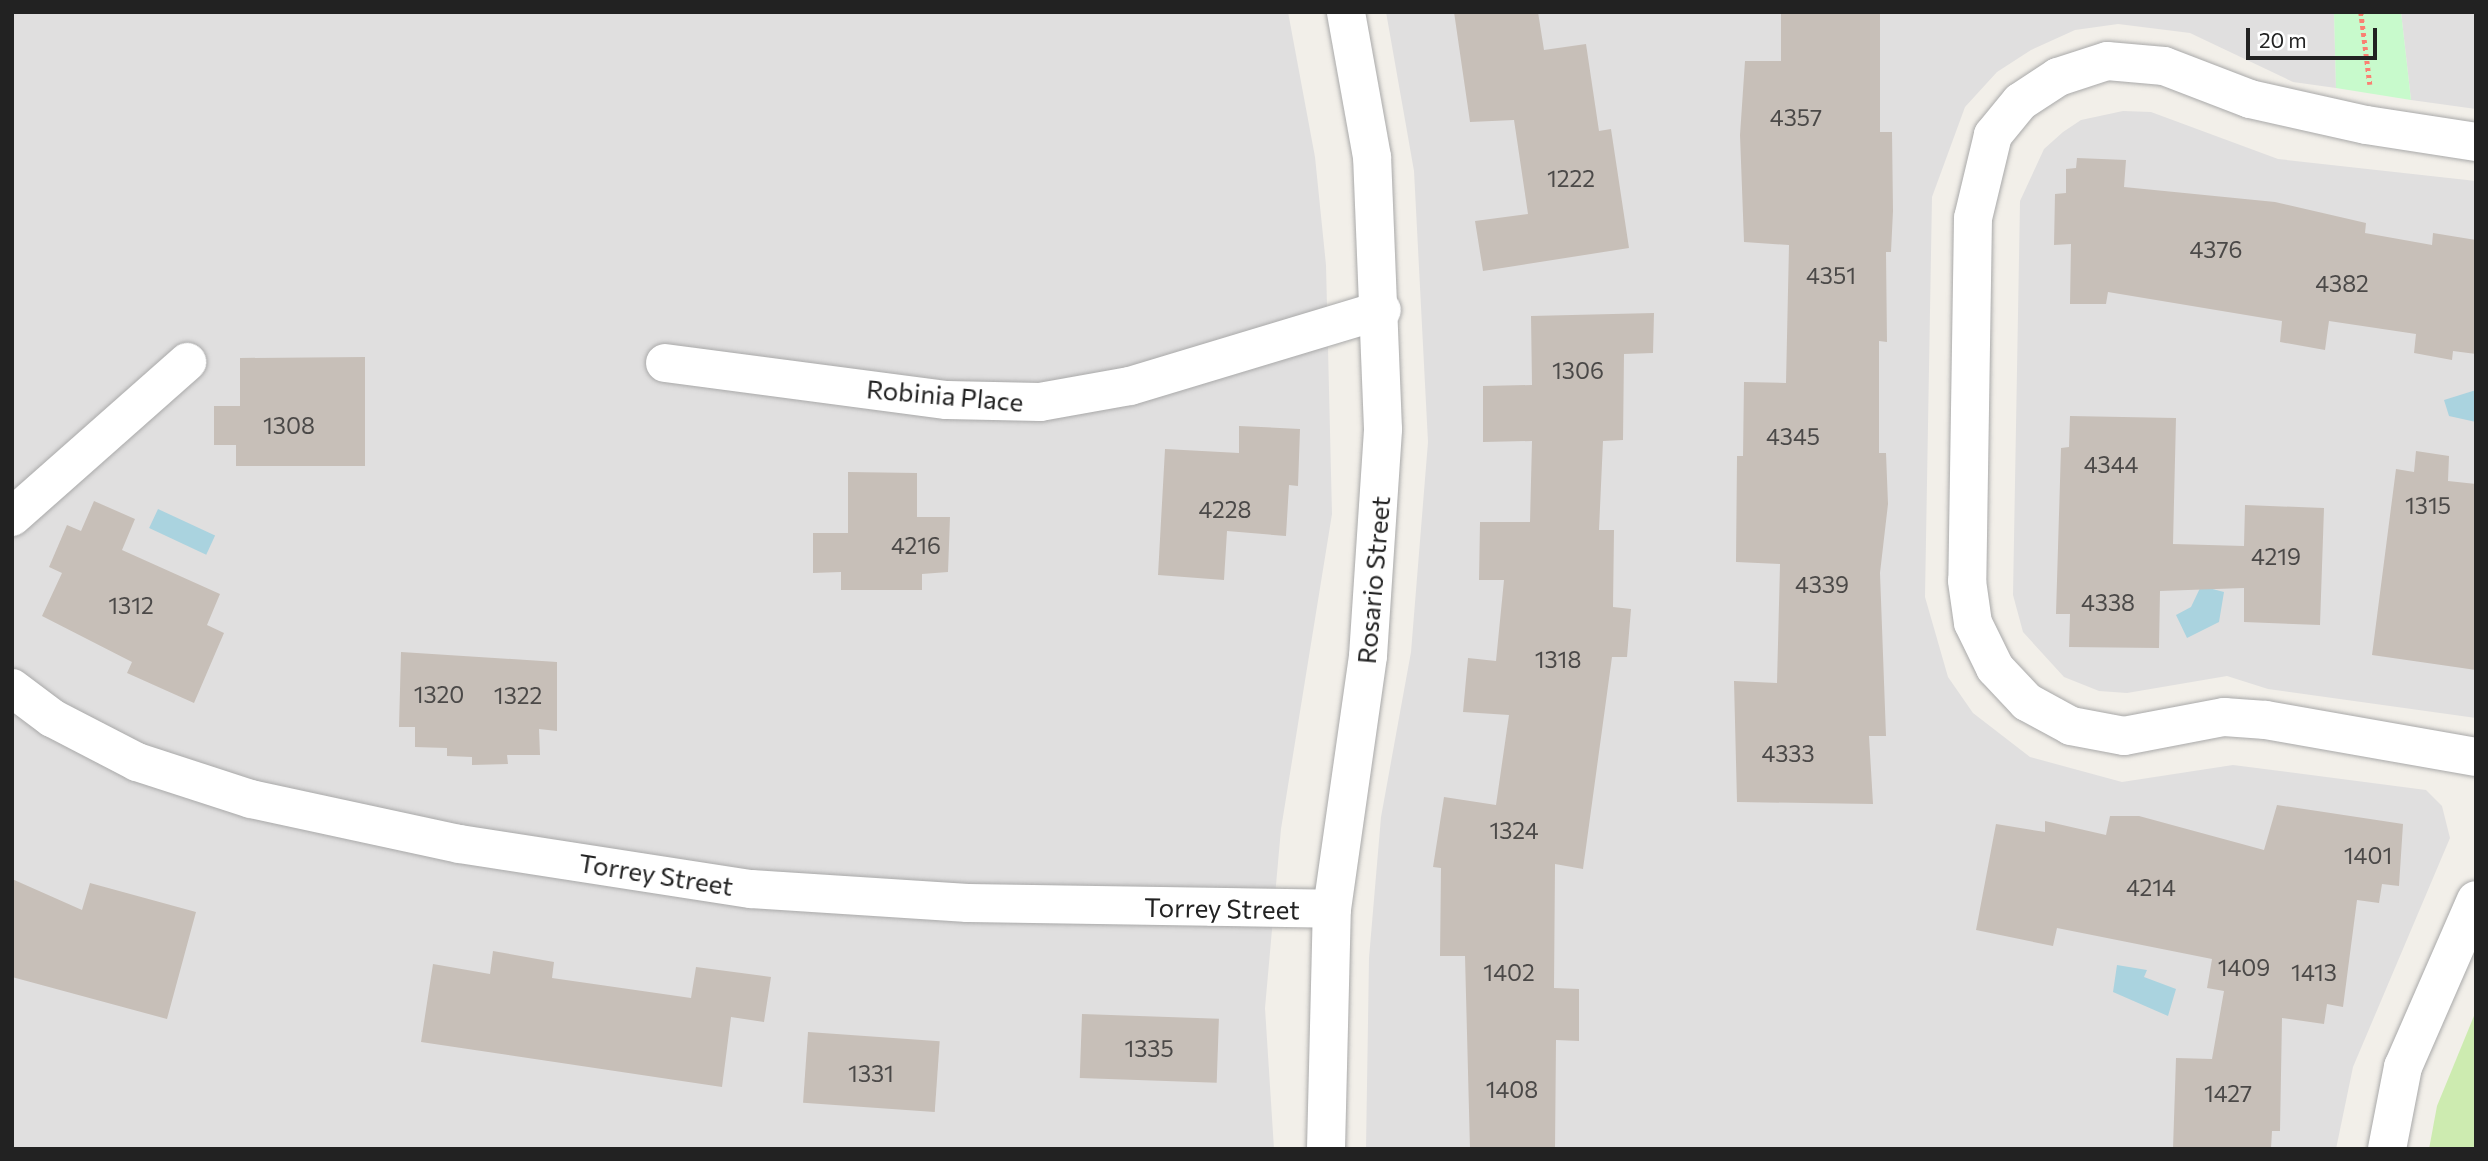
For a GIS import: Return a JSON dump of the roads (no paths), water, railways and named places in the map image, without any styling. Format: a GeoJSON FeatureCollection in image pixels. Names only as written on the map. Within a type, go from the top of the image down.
{"type":"FeatureCollection","features":[{"type":"Feature","properties":{"kind":"street","name":"Rosario Street"},"geometry":{"type":"LineString","coordinates":[[1326,1149],[1332,909],[1378,562],[1382,310],[1372,157],[1346,12]]}},
{"type":"Feature","properties":{"kind":"street"},"geometry":{"type":"LineString","coordinates":[[2476,142],[2366,125],[2250,99],[2164,66],[2107,61],[2058,77],[2020,102],[1993,135],[1973,218],[1967,581],[1973,623],[1995,668],[2027,702],[2071,726],[2124,736],[2224,717],[2266,720],[2476,757]]}},
{"type":"Feature","properties":{"kind":"street","name":"Robinia Place"},"geometry":{"type":"LineString","coordinates":[[665,363],[947,400],[1040,402],[1130,386],[1382,310]]}},
{"type":"Feature","properties":{"kind":"street"},"geometry":{"type":"LineString","coordinates":[[12,517],[187,362]]}},
{"type":"Feature","properties":{"kind":"street","name":"Torrey Street"},"geometry":{"type":"LineString","coordinates":[[12,688],[52,718],[137,762],[251,799],[459,844],[751,889],[968,904],[1332,909]]}},
{"type":"Feature","properties":{"kind":"street"},"geometry":{"type":"LineString","coordinates":[[2387,1149],[2403,1067],[2476,900]]}},
{"type":"Feature","properties":{"kind":"water"},"geometry":{"type":"Polygon","coordinates":[[[2476,390],[2476,422],[2449,416],[2444,400],[2476,390]]]}},
{"type":"Feature","properties":{"kind":"water"},"geometry":{"type":"Polygon","coordinates":[[[158,509],[215,536],[206,555],[149,528],[158,509]]]}},
{"type":"Feature","properties":{"kind":"water"},"geometry":{"type":"Polygon","coordinates":[[[2201,586],[2224,592],[2219,622],[2187,638],[2176,615],[2191,607],[2201,586]]]}},
{"type":"Feature","properties":{"kind":"water"},"geometry":{"type":"Polygon","coordinates":[[[2117,965],[2147,970],[2144,977],[2176,989],[2168,1016],[2113,992],[2117,965]]]}}]}
